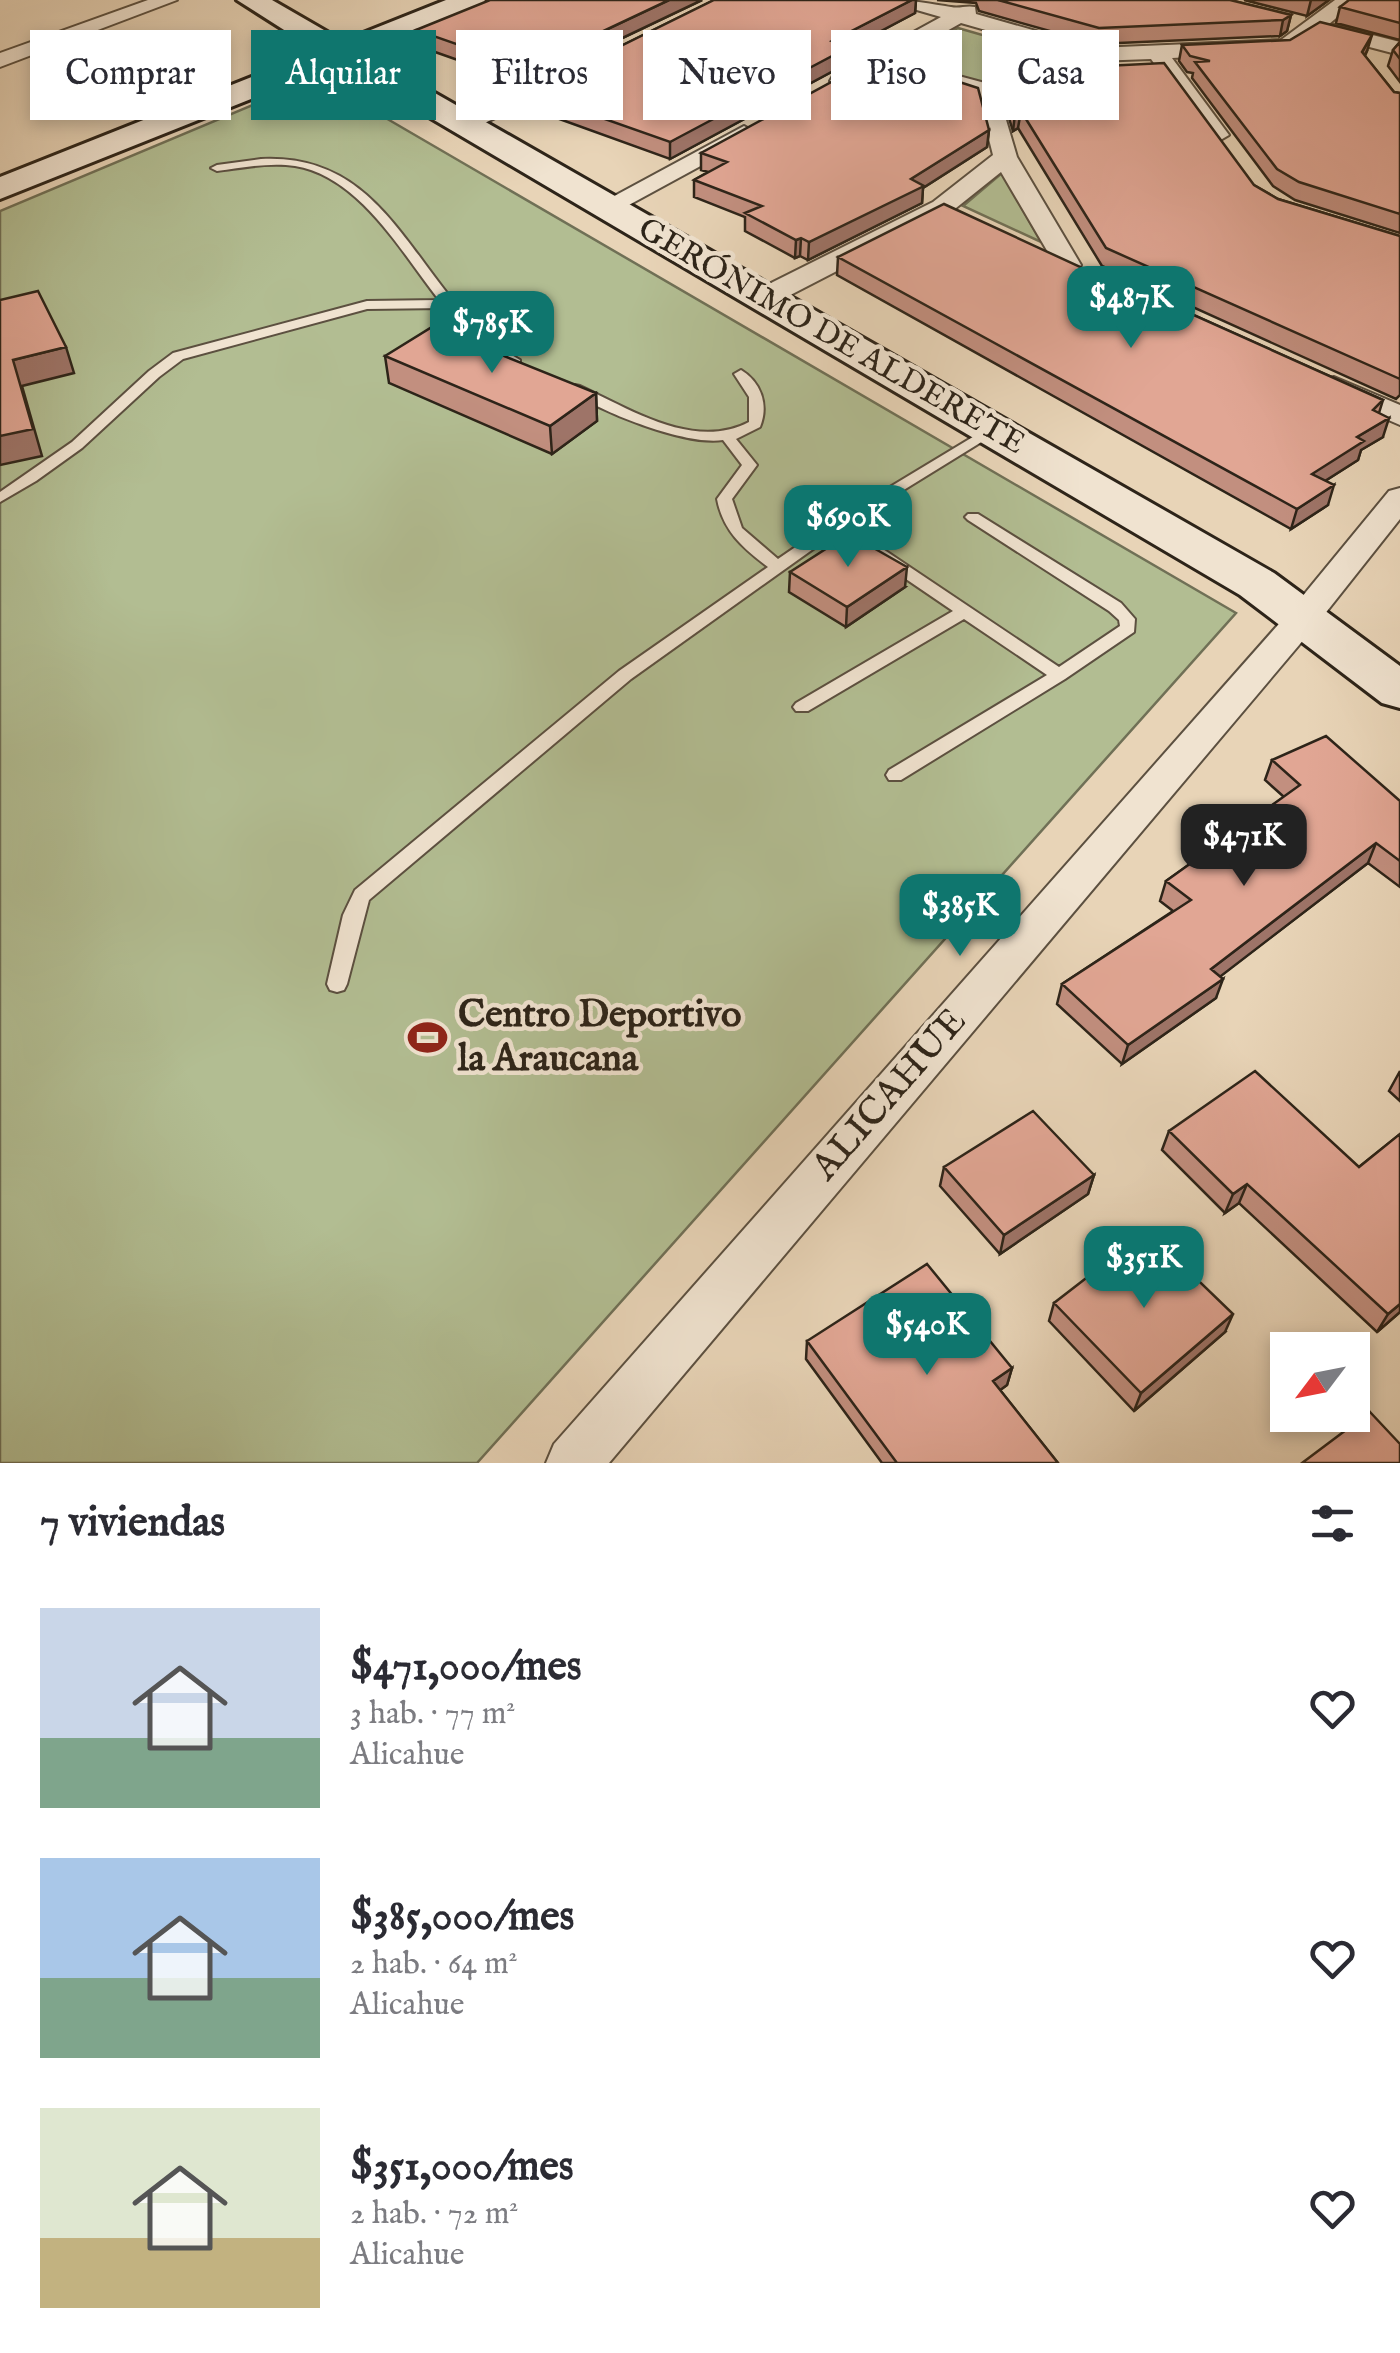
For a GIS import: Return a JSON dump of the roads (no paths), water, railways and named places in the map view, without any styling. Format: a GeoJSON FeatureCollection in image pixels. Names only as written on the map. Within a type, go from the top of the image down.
{"type":"FeatureCollection","features":[{"type":"Feature","properties":{"kind":"street"},"geometry":{"type":"LineString","coordinates":[[0,60],[167,0]]}},
{"type":"Feature","properties":{"kind":"street","name":"GERÓNIMO DE ALDERETE"},"geometry":{"type":"LineString","coordinates":[[250,0],[302,30]]}},
{"type":"Feature","properties":{"kind":"street"},"geometry":{"type":"LineString","coordinates":[[395,30],[471,0]]}},
{"type":"Feature","properties":{"kind":"street"},"geometry":{"type":"LineString","coordinates":[[903,0],[1095,55],[1286,46],[1348,0]]}},
{"type":"Feature","properties":{"kind":"street"},"geometry":{"type":"LineString","coordinates":[[934,30],[988,0]]}},
{"type":"Feature","properties":{"kind":"street"},"geometry":{"type":"LineString","coordinates":[[1288,22],[1394,47]]}},
{"type":"Feature","properties":{"kind":"street"},"geometry":{"type":"LineString","coordinates":[[1371,66],[1394,47]]}},
{"type":"Feature","properties":{"kind":"street"},"geometry":{"type":"LineString","coordinates":[[1157,52],[1232,156]]}},
{"type":"Feature","properties":{"kind":"street"},"geometry":{"type":"LineString","coordinates":[[962,84],[988,91],[1005,157],[1077,269],[1032,248]]}},
{"type":"Feature","properties":{"kind":"street"},"geometry":{"type":"LineString","coordinates":[[0,188],[251,88]]}},
{"type":"Feature","properties":{"kind":"street","name":"GERÓNIMO DE ALDERETE"},"geometry":{"type":"LineString","coordinates":[[436,108],[1257,584],[1400,691]]}},
{"type":"Feature","properties":{"kind":"street"},"geometry":{"type":"LineString","coordinates":[[464,124],[472,120]]}},
{"type":"Feature","properties":{"kind":"street"},"geometry":{"type":"LineString","coordinates":[[607,208],[760,124]]}},
{"type":"Feature","properties":{"kind":"street"},"geometry":{"type":"LineString","coordinates":[[763,298],[942,207],[1005,157]]}},
{"type":"Feature","properties":{"kind":"street"},"geometry":{"type":"LineString","coordinates":[[942,207],[978,224]]}},
{"type":"Feature","properties":{"kind":"street"},"geometry":{"type":"LineString","coordinates":[[1313,376],[1400,416]]}},
{"type":"Feature","properties":{"kind":"street","name":"ALICAHUE"},"geometry":{"type":"LineString","coordinates":[[573,1463],[1304,617],[1400,498]]}},
{"type":"Feature","properties":{"kind":"lane"},"geometry":{"type":"LineString","coordinates":[[217,168],[277,160],[319,166],[364,196],[475,336],[500,356],[534,372]]}},
{"type":"Feature","properties":{"kind":"lane"},"geometry":{"type":"LineString","coordinates":[[0,498],[42,472],[117,410],[151,373],[178,356],[367,305],[447,304]]}},
{"type":"Feature","properties":{"kind":"lane"},"geometry":{"type":"LineString","coordinates":[[552,379],[677,431],[706,439],[728,438],[754,424],[758,413],[754,388],[741,374]]}},
{"type":"Feature","properties":{"kind":"lane"},"geometry":{"type":"LineString","coordinates":[[337,984],[347,962],[354,907],[362,896],[625,675],[837,525],[991,430]]}},
{"type":"Feature","properties":{"kind":"lane"},"geometry":{"type":"LineString","coordinates":[[728,438],[750,465],[724,498],[726,516],[739,537],[778,567]]}},
{"type":"Feature","properties":{"kind":"lane"},"geometry":{"type":"LineString","coordinates":[[895,775],[1128,628],[1126,619],[1115,607],[973,517]]}},
{"type":"Feature","properties":{"kind":"lane"},"geometry":{"type":"LineString","coordinates":[[837,525],[1059,675]]}},
{"type":"Feature","properties":{"kind":"lane"},"geometry":{"type":"LineString","coordinates":[[802,706],[965,611]]}},
{"type":"Feature","properties":{"kind":"place","name":"Centro Deportivo la Araucana"},"geometry":{"type":"Point","coordinates":[428,1038]}}]}
